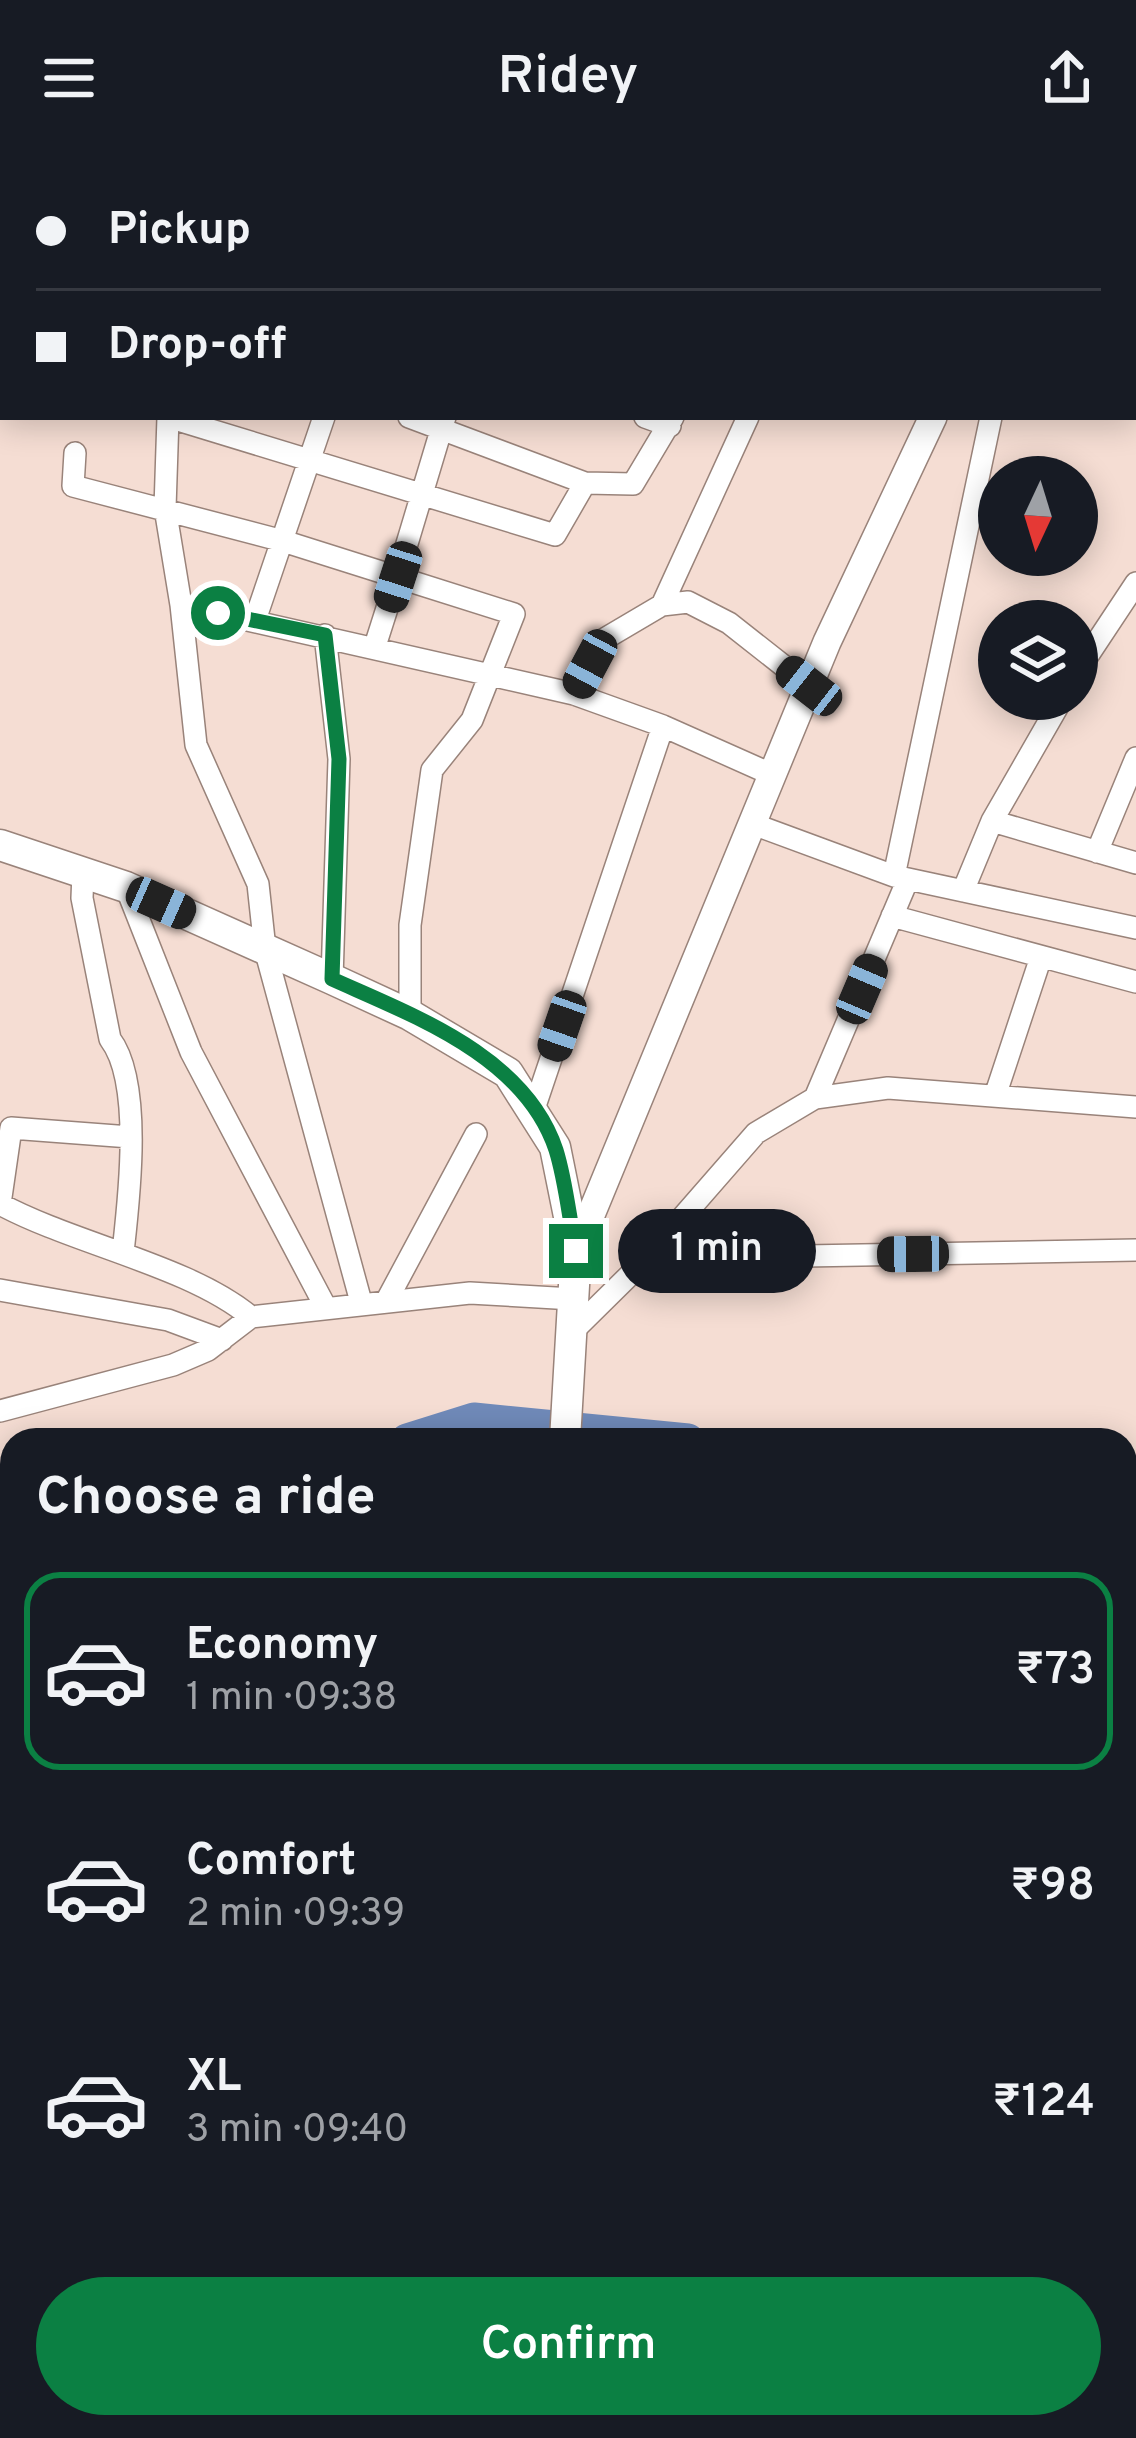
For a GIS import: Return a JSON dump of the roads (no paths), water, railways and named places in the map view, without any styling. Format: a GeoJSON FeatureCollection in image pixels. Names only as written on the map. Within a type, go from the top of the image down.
{"type":"FeatureCollection","features":[{"type":"Feature","properties":{"kind":"main road"},"geometry":{"type":"LineString","coordinates":[[0,845],[127,887],[332,979],[410,1015],[508,1073],[555,1147],[576,1251],[566,1428]]}},
{"type":"Feature","properties":{"kind":"street"},"geometry":{"type":"LineString","coordinates":[[168,420],[165,508],[196,745],[258,884],[265,949],[361,1303]]}},
{"type":"Feature","properties":{"kind":"street"},"geometry":{"type":"LineString","coordinates":[[178,420],[556,535],[585,482]]}},
{"type":"Feature","properties":{"kind":"street"},"geometry":{"type":"LineString","coordinates":[[254,620],[323,420]]}},
{"type":"Feature","properties":{"kind":"street"},"geometry":{"type":"LineString","coordinates":[[662,605],[747,420]]}},
{"type":"Feature","properties":{"kind":"street"},"geometry":{"type":"LineString","coordinates":[[576,1251],[809,686],[932,420]]}},
{"type":"Feature","properties":{"kind":"street"},"geometry":{"type":"LineString","coordinates":[[815,1098],[892,916],[990,420]]}},
{"type":"Feature","properties":{"kind":"street"},"geometry":{"type":"LineString","coordinates":[[375,646],[444,422],[585,482],[633,484],[672,421]]}},
{"type":"Feature","properties":{"kind":"street"},"geometry":{"type":"LineString","coordinates":[[75,453],[73,486],[283,541],[514,614],[472,720],[432,770],[410,925],[410,1015]]}},
{"type":"Feature","properties":{"kind":"street"},"geometry":{"type":"LineString","coordinates":[[1098,640],[1136,583]]}},
{"type":"Feature","properties":{"kind":"street"},"geometry":{"type":"LineString","coordinates":[[574,694],[602,641],[662,605],[688,602],[712,612],[809,686]]}},
{"type":"Feature","properties":{"kind":"street"},"geometry":{"type":"LineString","coordinates":[[181,605],[574,694],[663,726],[773,776]]}},
{"type":"Feature","properties":{"kind":"street"},"geometry":{"type":"LineString","coordinates":[[325,635],[339,759],[332,979]]}},
{"type":"Feature","properties":{"kind":"street"},"geometry":{"type":"LineString","coordinates":[[963,891],[992,821],[1050,720]]}},
{"type":"Feature","properties":{"kind":"street"},"geometry":{"type":"LineString","coordinates":[[532,1112],[663,726]]}},
{"type":"Feature","properties":{"kind":"street"},"geometry":{"type":"LineString","coordinates":[[1097,852],[1136,758]]}},
{"type":"Feature","properties":{"kind":"street"},"geometry":{"type":"LineString","coordinates":[[992,821],[1136,863]]}},
{"type":"Feature","properties":{"kind":"street"},"geometry":{"type":"LineString","coordinates":[[753,824],[901,877],[1136,928]]}},
{"type":"Feature","properties":{"kind":"street"},"geometry":{"type":"LineString","coordinates":[[83,873],[82,898],[110,1039],[120,1052],[134,1150],[123,1252]]}},
{"type":"Feature","properties":{"kind":"street"},"geometry":{"type":"LineString","coordinates":[[127,887],[191,1052],[325,1306]]}},
{"type":"Feature","properties":{"kind":"street"},"geometry":{"type":"LineString","coordinates":[[892,916],[1136,982]]}},
{"type":"Feature","properties":{"kind":"street"},"geometry":{"type":"LineString","coordinates":[[995,1096],[1041,957]]}},
{"type":"Feature","properties":{"kind":"street"},"geometry":{"type":"LineString","coordinates":[[571,1347],[756,1133],[815,1098],[888,1088],[1136,1107]]}},
{"type":"Feature","properties":{"kind":"street"},"geometry":{"type":"LineString","coordinates":[[130,1137],[11,1128],[0,1204],[52,1232],[123,1252],[251,1317]]}},
{"type":"Feature","properties":{"kind":"street"},"geometry":{"type":"LineString","coordinates":[[386,1300],[476,1135]]}},
{"type":"Feature","properties":{"kind":"street"},"geometry":{"type":"LineString","coordinates":[[646,1259],[1136,1250]]}},
{"type":"Feature","properties":{"kind":"street"},"geometry":{"type":"LineString","coordinates":[[0,1290],[168,1320],[222,1340]]}},
{"type":"Feature","properties":{"kind":"street"},"geometry":{"type":"LineString","coordinates":[[0,1411],[173,1365],[222,1340],[251,1317],[470,1293],[573,1300]]}},
{"type":"Feature","properties":{"kind":"waterway"},"geometry":{"type":"LineString","coordinates":[[445,1428],[474,1419],[566,1428]]}}]}
